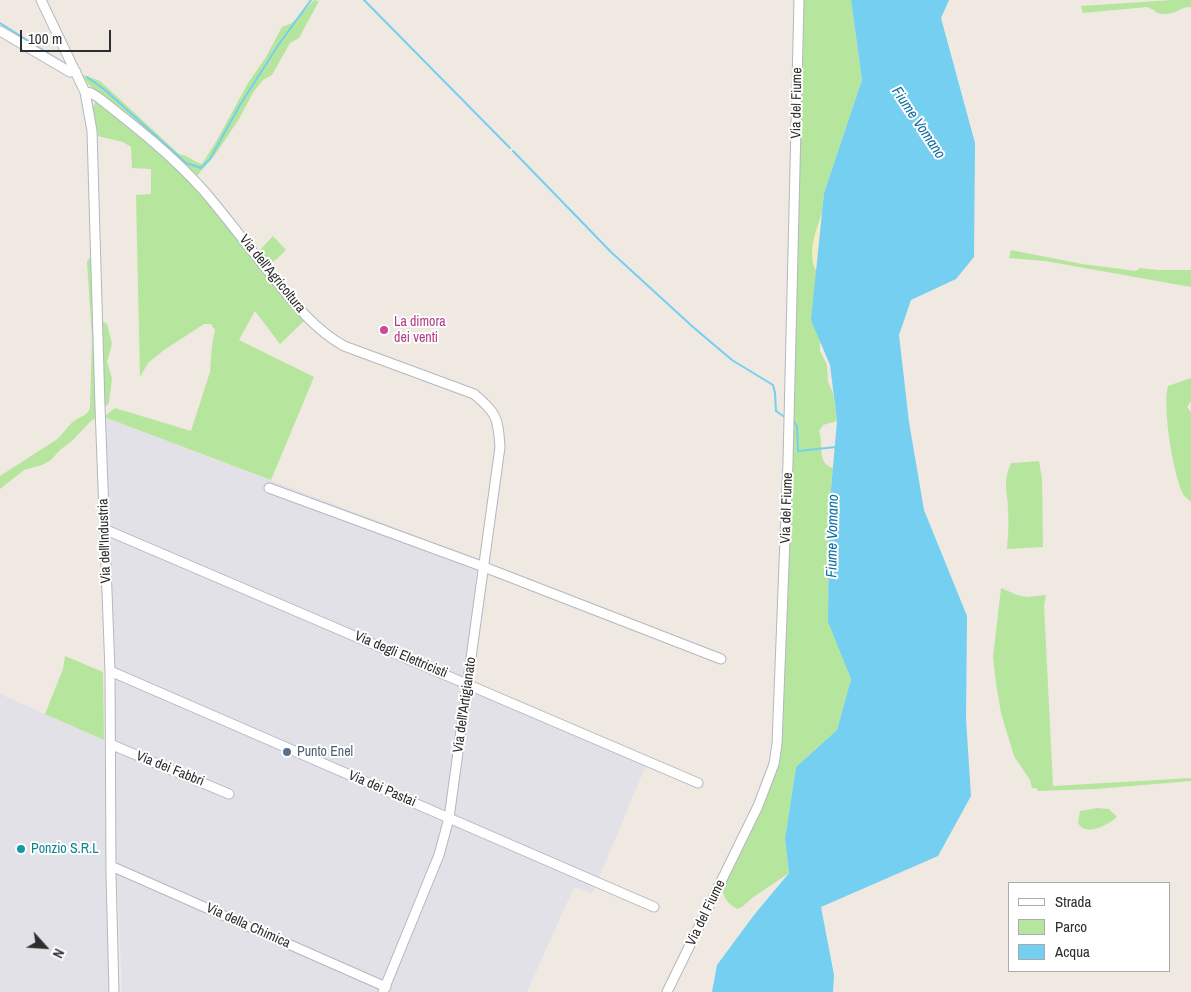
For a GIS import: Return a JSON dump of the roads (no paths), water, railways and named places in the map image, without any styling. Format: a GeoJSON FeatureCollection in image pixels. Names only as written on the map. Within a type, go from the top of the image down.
{"type":"FeatureCollection","features":[{"type":"Feature","properties":{"kind":"street","name":"Via dell'Industria"},"geometry":{"type":"LineString","coordinates":[[41,0],[85,92],[92,131],[110,671],[114,992]]}},
{"type":"Feature","properties":{"kind":"street","name":"Via del Fiume"},"geometry":{"type":"LineString","coordinates":[[667,992],[758,806],[774,764],[778,744],[788,462],[799,0]]}},
{"type":"Feature","properties":{"kind":"street"},"geometry":{"type":"LineString","coordinates":[[0,31],[64,69],[76,72]]}},
{"type":"Feature","properties":{"kind":"street","name":"Via dell'Agricoltura"},"geometry":{"type":"LineString","coordinates":[[85,92],[99,98],[180,166],[205,192],[289,298],[310,321],[329,337],[344,346],[474,394],[491,408]]}},
{"type":"Feature","properties":{"kind":"street","name":"Via dell'Artigianato"},"geometry":{"type":"LineString","coordinates":[[384,989],[439,855],[449,818],[500,447],[498,422],[491,408]]}},
{"type":"Feature","properties":{"kind":"street"},"geometry":{"type":"LineString","coordinates":[[269,488],[484,567],[721,659]]}},
{"type":"Feature","properties":{"kind":"street","name":"Via degli Elettricisti"},"geometry":{"type":"LineString","coordinates":[[104,529],[698,783]]}},
{"type":"Feature","properties":{"kind":"street","name":"Via dei Pastai"},"geometry":{"type":"LineString","coordinates":[[110,671],[654,907]]}},
{"type":"Feature","properties":{"kind":"street","name":"Via dei Fabbri"},"geometry":{"type":"LineString","coordinates":[[110,744],[229,794]]}},
{"type":"Feature","properties":{"kind":"street","name":"Via della Chimica"},"geometry":{"type":"LineString","coordinates":[[111,866],[384,989]]}},
{"type":"Feature","properties":{"kind":"water","name":"Fiume Vomano"},"geometry":{"type":"Polygon","coordinates":[[[851,0],[949,0],[941,18],[975,143],[974,257],[956,279],[911,300],[899,335],[909,422],[924,510],[967,616],[966,719],[971,796],[938,856],[821,907],[834,975],[833,992],[712,992],[717,965],[754,915],[789,873],[785,839],[796,767],[837,730],[851,679],[828,622],[829,512],[837,421],[830,365],[811,320],[824,193],[862,80],[851,0]]]}},
{"type":"Feature","properties":{"kind":"waterway"},"geometry":{"type":"LineString","coordinates":[[87,77],[105,90],[186,163],[201,168],[210,159],[240,105],[277,47],[311,0]]}},
{"type":"Feature","properties":{"kind":"waterway"},"geometry":{"type":"LineString","coordinates":[[364,0],[510,148]]}},
{"type":"Feature","properties":{"kind":"waterway"},"geometry":{"type":"LineString","coordinates":[[0,23],[65,64]]}},
{"type":"Feature","properties":{"kind":"waterway"},"geometry":{"type":"LineString","coordinates":[[513,151],[611,252],[693,327],[732,360],[773,385],[776,411],[786,418]]}},
{"type":"Feature","properties":{"kind":"waterway"},"geometry":{"type":"LineString","coordinates":[[794,422],[797,426],[798,451],[836,447]]}},
{"type":"Feature","properties":{"kind":"place","name":"La dimora dei venti"},"geometry":{"type":"Point","coordinates":[384,330]}},
{"type":"Feature","properties":{"kind":"place","name":"Punto Enel"},"geometry":{"type":"Point","coordinates":[287,752]}},
{"type":"Feature","properties":{"kind":"place","name":"Ponzio S.R.L"},"geometry":{"type":"Point","coordinates":[21,849]}}]}
